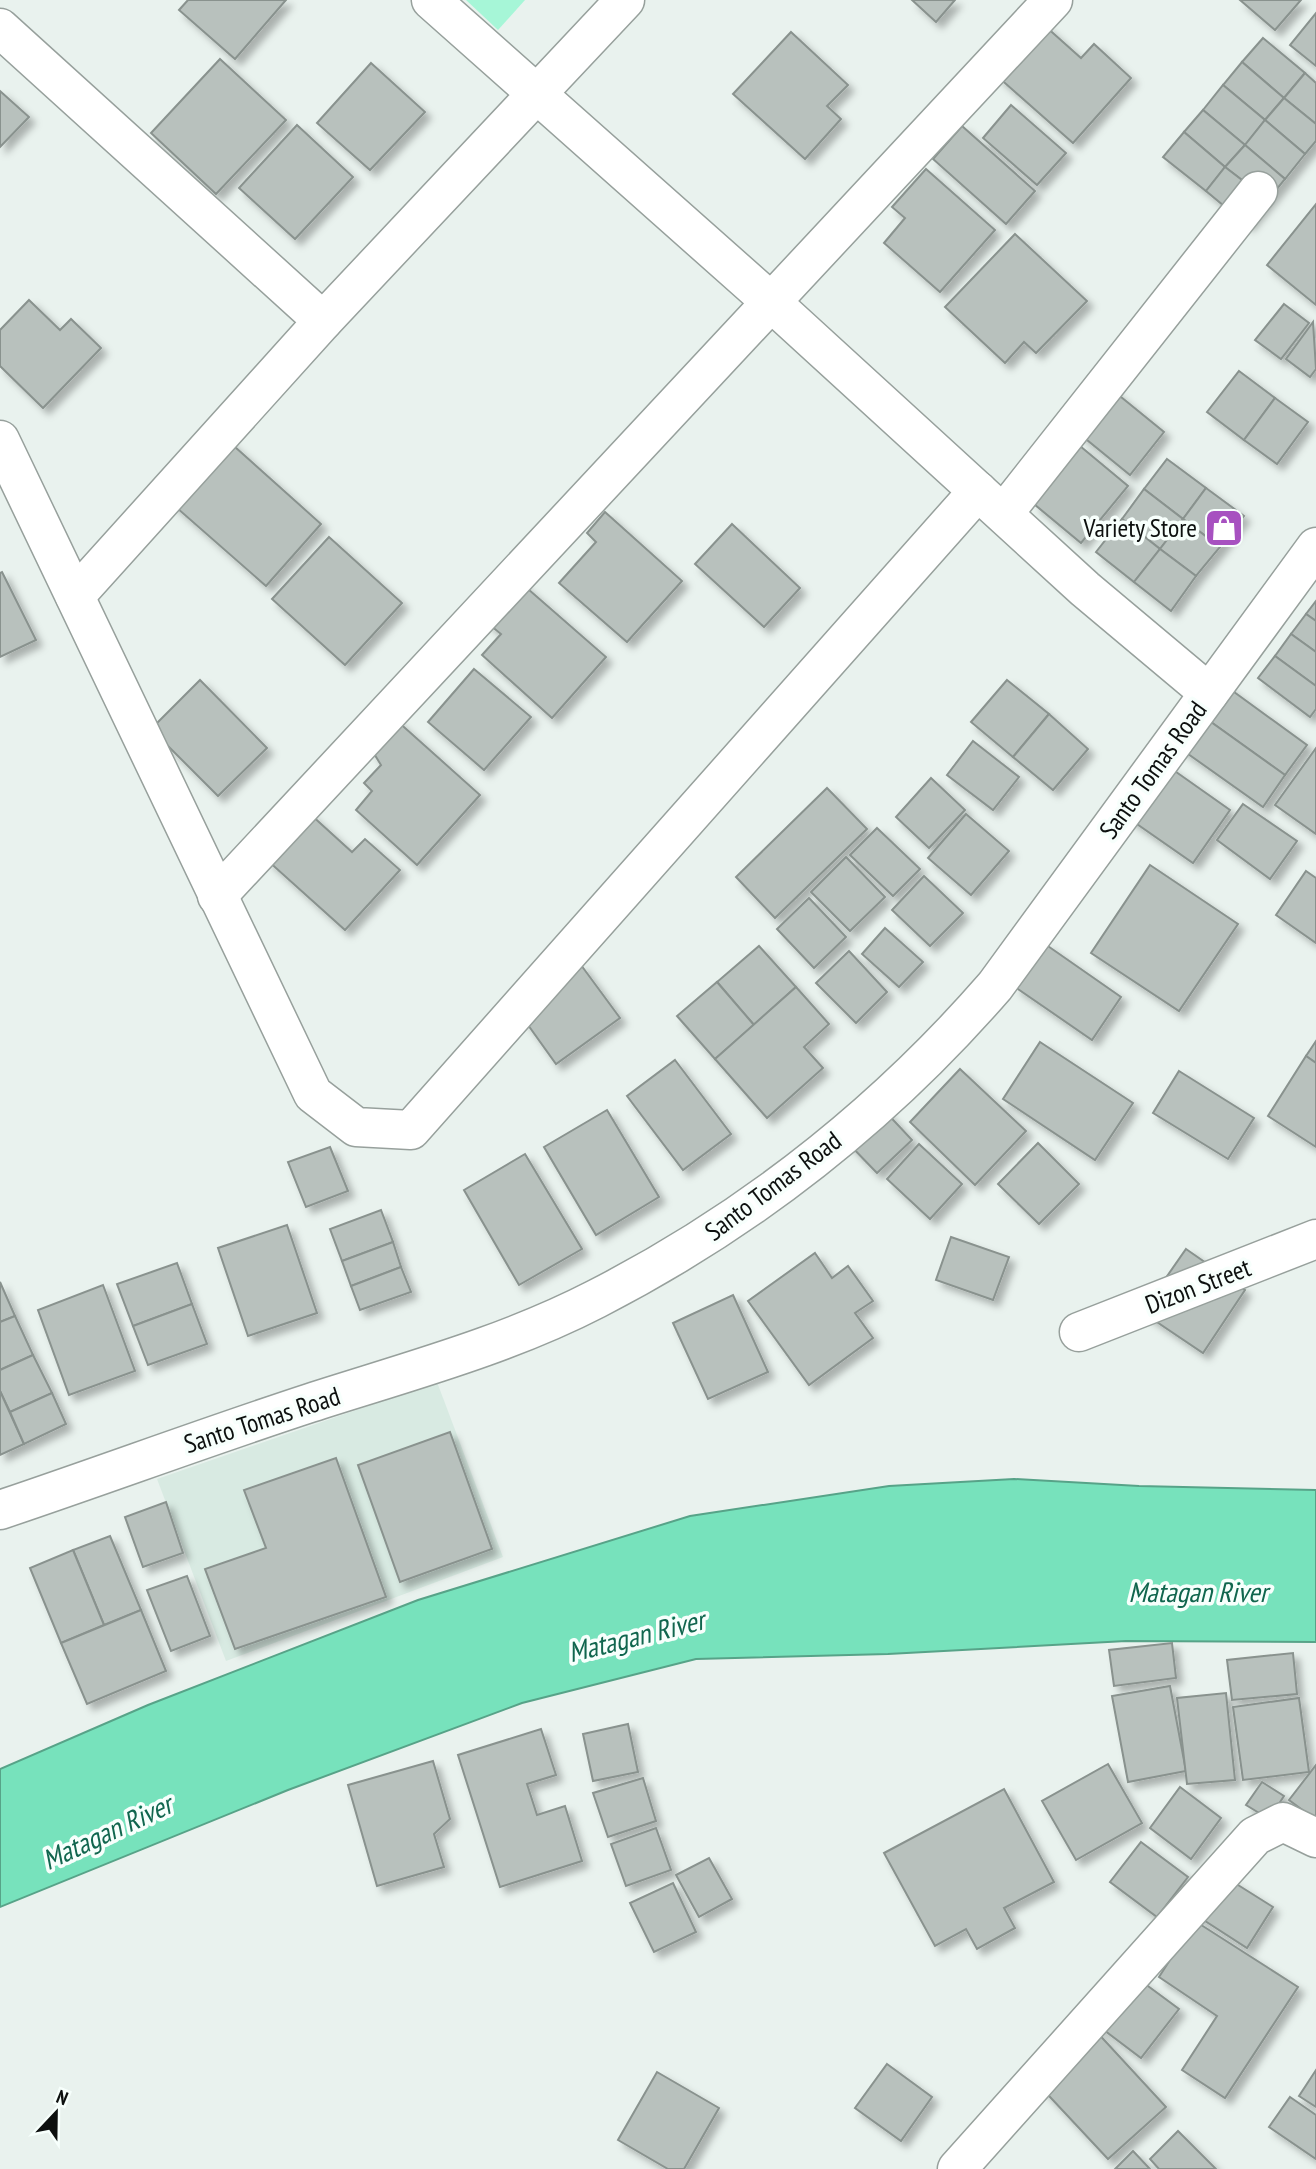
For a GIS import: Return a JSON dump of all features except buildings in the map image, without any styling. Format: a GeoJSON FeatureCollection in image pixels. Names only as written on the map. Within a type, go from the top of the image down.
{"type":"FeatureCollection","features":[{"type":"Feature","properties":{"kind":"street"},"geometry":{"type":"LineString","coordinates":[[431,0],[770,301],[1085,589],[1209,693]]}},
{"type":"Feature","properties":{"kind":"street"},"geometry":{"type":"LineString","coordinates":[[75,596],[323,321],[625,0]]}},
{"type":"Feature","properties":{"kind":"street"},"geometry":{"type":"LineString","coordinates":[[217,896],[1053,0]]}},
{"type":"Feature","properties":{"kind":"street"},"geometry":{"type":"LineString","coordinates":[[0,28],[323,321]]}},
{"type":"Feature","properties":{"kind":"street"},"geometry":{"type":"LineString","coordinates":[[0,440],[313,1094],[356,1127],[411,1130],[991,502],[1258,191]]}},
{"type":"Feature","properties":{"kind":"street","name":"Santo Tomas Road"},"geometry":{"type":"LineString","coordinates":[[0,1510],[311,1403],[458,1357],[594,1301],[719,1230],[815,1160],[944,1045],[995,986],[1316,547]]}},
{"type":"Feature","properties":{"kind":"street","name":"Dizon Street"},"geometry":{"type":"LineString","coordinates":[[1079,1332],[1316,1239]]}},
{"type":"Feature","properties":{"kind":"street"},"geometry":{"type":"LineString","coordinates":[[957,2169],[1255,1836],[1283,1822],[1316,1838]]}},
{"type":"Feature","properties":{"kind":"shaded area"},"geometry":{"type":"Polygon","coordinates":[[[466,0],[525,0],[498,30],[466,0]]]}},
{"type":"Feature","properties":{"kind":"shaded area"},"geometry":{"type":"Polygon","coordinates":[[[437,1382],[503,1557],[226,1661],[157,1479],[437,1382]]]}},
{"type":"Feature","properties":{"kind":"water","name":"Matagan River"},"geometry":{"type":"Polygon","coordinates":[[[1014,1479],[1139,1486],[1316,1490],[1316,1642],[1126,1641],[888,1654],[696,1659],[522,1703],[288,1790],[0,1907],[0,1769],[148,1705],[418,1600],[690,1516],[889,1486],[1014,1479]]]}},
{"type":"Feature","properties":{"kind":"place","name":"Variety Store"},"geometry":{"type":"Point","coordinates":[1224,528]}}]}
